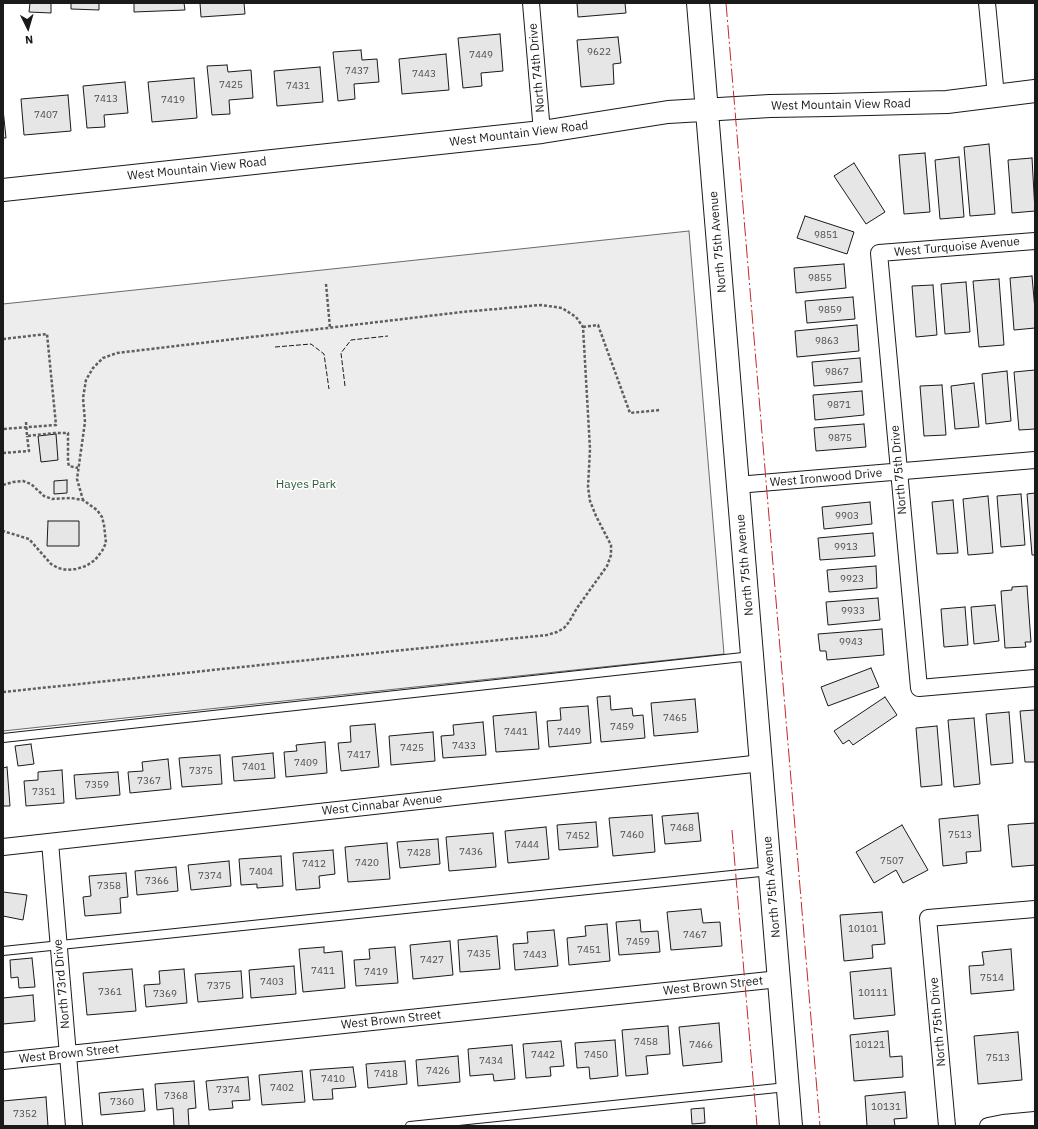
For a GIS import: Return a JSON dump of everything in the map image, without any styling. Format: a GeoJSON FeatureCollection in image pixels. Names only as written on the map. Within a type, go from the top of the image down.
{"type":"FeatureCollection","features":[{"type":"Feature","properties":{"kind":"main road","name":"North 75th Avenue"},"geometry":{"type":"LineString","coordinates":[[698,3],[791,1126]]}},
{"type":"Feature","properties":{"kind":"main road","name":"West Mountain View Road"},"geometry":{"type":"LineString","coordinates":[[3,190],[542,132],[668,112],[770,106],[830,106],[948,102],[1035,92]]}},
{"type":"Feature","properties":{"kind":"street","name":"North 74th Drive"},"geometry":{"type":"LineString","coordinates":[[531,3],[542,132]]}},
{"type":"Feature","properties":{"kind":"street"},"geometry":{"type":"LineString","coordinates":[[987,3],[996,96]]}},
{"type":"Feature","properties":{"kind":"street","name":"West Turquoise Avenue"},"geometry":{"type":"LineString","coordinates":[[879,253],[1035,241]]}},
{"type":"Feature","properties":{"kind":"street","name":"North 75th Drive"},"geometry":{"type":"LineString","coordinates":[[879,253],[919,688],[1035,678]]}},
{"type":"Feature","properties":{"kind":"street","name":"West Ironwood Drive"},"geometry":{"type":"LineString","coordinates":[[737,485],[1035,460]]}},
{"type":"Feature","properties":{"kind":"street","name":"West Cinnabar Avenue"},"geometry":{"type":"LineString","coordinates":[[3,847],[762,763]]}},
{"type":"Feature","properties":{"kind":"street","name":"North 73rd Drive"},"geometry":{"type":"LineString","coordinates":[[50,842],[74,1126]]}},
{"type":"Feature","properties":{"kind":"street","name":"North 75th Drive"},"geometry":{"type":"LineString","coordinates":[[947,1126],[928,918],[1035,909]]}},
{"type":"Feature","properties":{"kind":"street","name":"West Brown Street"},"geometry":{"type":"LineString","coordinates":[[3,1061],[779,979]]}},
{"type":"Feature","properties":{"kind":"street"},"geometry":{"type":"LineString","coordinates":[[988,1126],[1003,1122],[1035,1120]]}},
{"type":"Feature","properties":{"kind":"lane"},"geometry":{"type":"LineString","coordinates":[[3,738],[753,655]]}},
{"type":"Feature","properties":{"kind":"lane"},"geometry":{"type":"LineString","coordinates":[[3,951],[771,871]]}},
{"type":"Feature","properties":{"kind":"lane"},"geometry":{"type":"LineString","coordinates":[[410,1126],[788,1086]]}},
{"type":"Feature","properties":{"kind":"path"},"geometry":{"type":"LineString","coordinates":[[326,284],[330,328]]}},
{"type":"Feature","properties":{"kind":"path"},"geometry":{"type":"LineString","coordinates":[[3,692],[539,636],[558,632],[564,628],[607,566],[611,555],[611,545],[594,511],[590,500],[588,487],[590,449],[584,327],[576,317],[562,308],[541,305],[462,312],[117,353],[103,358],[93,368],[86,380],[83,398],[85,422],[77,479],[83,500]]}},
{"type":"Feature","properties":{"kind":"path"},"geometry":{"type":"LineString","coordinates":[[584,327],[598,325],[630,413],[660,410]]}},
{"type":"Feature","properties":{"kind":"path"},"geometry":{"type":"LineString","coordinates":[[3,339],[47,334],[56,425],[3,429]]}},
{"type":"Feature","properties":{"kind":"path"},"geometry":{"type":"LineString","coordinates":[[3,453],[29,451],[26,422]]}},
{"type":"Feature","properties":{"kind":"path"},"geometry":{"type":"LineString","coordinates":[[27,436],[68,433],[69,466],[78,468]]}},
{"type":"Feature","properties":{"kind":"path"},"geometry":{"type":"LineString","coordinates":[[3,485],[23,481],[31,484],[44,496],[52,499],[71,498],[83,500],[97,510],[102,517],[106,543],[95,560],[86,566],[76,569],[58,568],[46,560],[35,544],[29,539],[3,531]]}},
{"type":"Feature","properties":{"kind":"green space","name":"Hayes Park"},"geometry":{"type":"Polygon","coordinates":[[[689,231],[724,654],[3,731],[3,304],[689,231]]]}},
{"type":"Feature","properties":{"kind":"building"},"geometry":{"type":"Polygon","coordinates":[[[30,3],[51,3],[51,13],[29,12],[30,3]]]}},
{"type":"Feature","properties":{"kind":"building"},"geometry":{"type":"Polygon","coordinates":[[[71,3],[99,3],[99,10],[71,9],[71,3]]]}},
{"type":"Feature","properties":{"kind":"building"},"geometry":{"type":"Polygon","coordinates":[[[134,3],[184,3],[185,10],[134,12],[134,3]]]}},
{"type":"Feature","properties":{"kind":"building"},"geometry":{"type":"Polygon","coordinates":[[[200,3],[244,3],[245,14],[201,17],[200,3]]]}},
{"type":"Feature","properties":{"kind":"building"},"geometry":{"type":"Polygon","coordinates":[[[577,3],[625,3],[626,13],[578,17],[577,3]]]}},
{"type":"Feature","properties":{"kind":"building"},"geometry":{"type":"Polygon","coordinates":[[[500,34],[503,71],[481,73],[482,86],[463,88],[458,38],[500,34]]]}},
{"type":"Feature","properties":{"kind":"building"},"geometry":{"type":"Polygon","coordinates":[[[618,37],[621,63],[613,64],[614,84],[581,87],[577,40],[618,37]]]}},
{"type":"Feature","properties":{"kind":"building"},"geometry":{"type":"Polygon","coordinates":[[[361,50],[362,60],[377,59],[379,82],[354,84],[355,99],[338,101],[333,52],[361,50]]]}},
{"type":"Feature","properties":{"kind":"building"},"geometry":{"type":"Polygon","coordinates":[[[446,54],[449,90],[402,94],[399,59],[446,54]]]}},
{"type":"Feature","properties":{"kind":"building"},"geometry":{"type":"Polygon","coordinates":[[[227,65],[228,72],[251,70],[253,98],[229,100],[230,114],[212,115],[207,66],[227,65]]]}},
{"type":"Feature","properties":{"kind":"building"},"geometry":{"type":"Polygon","coordinates":[[[320,67],[323,102],[277,106],[274,71],[320,67]]]}},
{"type":"Feature","properties":{"kind":"building"},"geometry":{"type":"Polygon","coordinates":[[[194,78],[197,118],[152,122],[148,82],[194,78]]]}},
{"type":"Feature","properties":{"kind":"building"},"geometry":{"type":"Polygon","coordinates":[[[125,82],[128,113],[104,115],[105,127],[87,128],[83,86],[125,82]]]}},
{"type":"Feature","properties":{"kind":"building"},"geometry":{"type":"Polygon","coordinates":[[[68,95],[71,131],[24,135],[21,99],[68,95]]]}},
{"type":"Feature","properties":{"kind":"building"},"geometry":{"type":"Polygon","coordinates":[[[3,109],[6,138],[3,138],[3,109]]]}},
{"type":"Feature","properties":{"kind":"building"},"geometry":{"type":"Polygon","coordinates":[[[989,144],[995,214],[970,216],[964,147],[989,144]]]}},
{"type":"Feature","properties":{"kind":"building"},"geometry":{"type":"Polygon","coordinates":[[[925,153],[930,212],[904,214],[899,155],[925,153]]]}},
{"type":"Feature","properties":{"kind":"building"},"geometry":{"type":"Polygon","coordinates":[[[959,157],[964,217],[940,219],[935,160],[959,157]]]}},
{"type":"Feature","properties":{"kind":"building"},"geometry":{"type":"Polygon","coordinates":[[[1032,158],[1035,211],[1012,213],[1008,160],[1032,158]]]}},
{"type":"Feature","properties":{"kind":"building"},"geometry":{"type":"Polygon","coordinates":[[[854,163],[885,212],[866,224],[834,176],[854,163]]]}},
{"type":"Feature","properties":{"kind":"building"},"geometry":{"type":"Polygon","coordinates":[[[805,216],[854,232],[847,254],[797,238],[805,216]]]}},
{"type":"Feature","properties":{"kind":"building"},"geometry":{"type":"Polygon","coordinates":[[[844,264],[846,288],[796,293],[794,268],[844,264]]]}},
{"type":"Feature","properties":{"kind":"building"},"geometry":{"type":"Polygon","coordinates":[[[1032,276],[1035,328],[1014,330],[1010,278],[1032,276]]]}},
{"type":"Feature","properties":{"kind":"building"},"geometry":{"type":"Polygon","coordinates":[[[999,279],[1004,345],[979,347],[973,281],[999,279]]]}},
{"type":"Feature","properties":{"kind":"building"},"geometry":{"type":"Polygon","coordinates":[[[966,282],[970,332],[945,334],[941,284],[966,282]]]}},
{"type":"Feature","properties":{"kind":"building"},"geometry":{"type":"Polygon","coordinates":[[[933,285],[937,335],[916,337],[912,286],[933,285]]]}},
{"type":"Feature","properties":{"kind":"building"},"geometry":{"type":"Polygon","coordinates":[[[853,297],[855,319],[807,323],[805,301],[853,297]]]}},
{"type":"Feature","properties":{"kind":"building"},"geometry":{"type":"Polygon","coordinates":[[[857,325],[859,351],[797,357],[795,331],[857,325]]]}},
{"type":"Feature","properties":{"kind":"building"},"geometry":{"type":"Polygon","coordinates":[[[860,358],[862,382],[814,386],[812,362],[860,358]]]}},
{"type":"Feature","properties":{"kind":"building"},"geometry":{"type":"Polygon","coordinates":[[[1035,370],[1035,429],[1019,430],[1014,372],[1035,370]]]}},
{"type":"Feature","properties":{"kind":"building"},"geometry":{"type":"Polygon","coordinates":[[[1007,371],[1011,421],[986,424],[982,374],[1007,371]]]}},
{"type":"Feature","properties":{"kind":"building"},"geometry":{"type":"Polygon","coordinates":[[[974,383],[979,427],[955,429],[951,386],[974,383]]]}},
{"type":"Feature","properties":{"kind":"building"},"geometry":{"type":"Polygon","coordinates":[[[942,385],[946,435],[924,436],[920,386],[942,385]]]}},
{"type":"Feature","properties":{"kind":"building"},"geometry":{"type":"Polygon","coordinates":[[[862,391],[864,415],[815,420],[813,395],[862,391]]]}},
{"type":"Feature","properties":{"kind":"building"},"geometry":{"type":"Polygon","coordinates":[[[864,424],[866,447],[816,451],[814,428],[864,424]]]}},
{"type":"Feature","properties":{"kind":"building"},"geometry":{"type":"Polygon","coordinates":[[[56,434],[58,460],[41,462],[38,436],[56,434]]]}},
{"type":"Feature","properties":{"kind":"building"},"geometry":{"type":"Polygon","coordinates":[[[67,480],[67,493],[54,494],[54,481],[67,480]]]}},
{"type":"Feature","properties":{"kind":"building"},"geometry":{"type":"Polygon","coordinates":[[[1035,493],[1035,555],[1032,555],[1027,494],[1035,493]]]}},
{"type":"Feature","properties":{"kind":"building"},"geometry":{"type":"Polygon","coordinates":[[[1021,494],[1025,545],[1001,547],[997,496],[1021,494]]]}},
{"type":"Feature","properties":{"kind":"building"},"geometry":{"type":"Polygon","coordinates":[[[988,496],[993,553],[968,555],[963,499],[988,496]]]}},
{"type":"Feature","properties":{"kind":"building"},"geometry":{"type":"Polygon","coordinates":[[[953,500],[958,553],[937,554],[932,502],[953,500]]]}},
{"type":"Feature","properties":{"kind":"building"},"geometry":{"type":"Polygon","coordinates":[[[870,502],[872,524],[824,529],[822,507],[870,502]]]}},
{"type":"Feature","properties":{"kind":"building"},"geometry":{"type":"Polygon","coordinates":[[[48,521],[79,521],[79,546],[47,546],[48,521]]]}},
{"type":"Feature","properties":{"kind":"building"},"geometry":{"type":"Polygon","coordinates":[[[873,533],[875,556],[820,560],[818,538],[873,533]]]}},
{"type":"Feature","properties":{"kind":"building"},"geometry":{"type":"Polygon","coordinates":[[[876,566],[877,588],[829,592],[827,570],[876,566]]]}},
{"type":"Feature","properties":{"kind":"building"},"geometry":{"type":"Polygon","coordinates":[[[1027,586],[1031,642],[1025,642],[1026,647],[1005,648],[1001,591],[1012,590],[1012,587],[1027,586]]]}},
{"type":"Feature","properties":{"kind":"building"},"geometry":{"type":"Polygon","coordinates":[[[878,598],[880,620],[828,625],[826,602],[878,598]]]}},
{"type":"Feature","properties":{"kind":"building"},"geometry":{"type":"Polygon","coordinates":[[[995,605],[999,641],[974,644],[971,607],[995,605]]]}},
{"type":"Feature","properties":{"kind":"building"},"geometry":{"type":"Polygon","coordinates":[[[965,607],[968,645],[944,647],[941,609],[965,607]]]}},
{"type":"Feature","properties":{"kind":"building"},"geometry":{"type":"Polygon","coordinates":[[[882,629],[884,655],[827,660],[826,651],[820,651],[818,634],[882,629]]]}},
{"type":"Feature","properties":{"kind":"building"},"geometry":{"type":"Polygon","coordinates":[[[871,668],[879,687],[828,706],[821,687],[871,668]]]}},
{"type":"Feature","properties":{"kind":"building"},"geometry":{"type":"Polygon","coordinates":[[[610,696],[611,710],[632,708],[633,716],[643,715],[645,738],[601,742],[597,697],[610,696]]]}},
{"type":"Feature","properties":{"kind":"building"},"geometry":{"type":"Polygon","coordinates":[[[885,697],[897,715],[853,745],[849,740],[843,744],[834,731],[885,697]]]}},
{"type":"Feature","properties":{"kind":"building"},"geometry":{"type":"Polygon","coordinates":[[[695,699],[698,732],[654,736],[651,703],[695,699]]]}},
{"type":"Feature","properties":{"kind":"building"},"geometry":{"type":"Polygon","coordinates":[[[588,706],[591,743],[549,747],[547,721],[561,720],[560,708],[588,706]]]}},
{"type":"Feature","properties":{"kind":"building"},"geometry":{"type":"Polygon","coordinates":[[[1035,710],[1035,762],[1025,762],[1020,711],[1035,710]]]}},
{"type":"Feature","properties":{"kind":"building"},"geometry":{"type":"Polygon","coordinates":[[[536,712],[539,749],[496,752],[493,716],[536,712]]]}},
{"type":"Feature","properties":{"kind":"building"},"geometry":{"type":"Polygon","coordinates":[[[1009,712],[1013,763],[991,765],[986,714],[1009,712]]]}},
{"type":"Feature","properties":{"kind":"building"},"geometry":{"type":"Polygon","coordinates":[[[974,718],[980,784],[954,787],[948,720],[974,718]]]}},
{"type":"Feature","properties":{"kind":"building"},"geometry":{"type":"Polygon","coordinates":[[[483,722],[486,755],[443,758],[441,736],[454,735],[453,725],[483,722]]]}},
{"type":"Feature","properties":{"kind":"building"},"geometry":{"type":"Polygon","coordinates":[[[375,724],[379,767],[341,771],[338,743],[351,742],[350,726],[375,724]]]}},
{"type":"Feature","properties":{"kind":"building"},"geometry":{"type":"Polygon","coordinates":[[[937,726],[942,785],[921,787],[916,728],[937,726]]]}},
{"type":"Feature","properties":{"kind":"building"},"geometry":{"type":"Polygon","coordinates":[[[433,732],[435,761],[391,765],[389,736],[433,732]]]}},
{"type":"Feature","properties":{"kind":"building"},"geometry":{"type":"Polygon","coordinates":[[[325,742],[327,773],[286,777],[284,752],[297,751],[296,745],[325,742]]]}},
{"type":"Feature","properties":{"kind":"building"},"geometry":{"type":"Polygon","coordinates":[[[31,744],[34,764],[18,766],[15,746],[31,744]]]}},
{"type":"Feature","properties":{"kind":"building"},"geometry":{"type":"Polygon","coordinates":[[[273,753],[275,778],[234,781],[232,757],[273,753]]]}},
{"type":"Feature","properties":{"kind":"building"},"geometry":{"type":"Polygon","coordinates":[[[220,755],[222,784],[182,787],[179,758],[220,755]]]}},
{"type":"Feature","properties":{"kind":"building"},"geometry":{"type":"Polygon","coordinates":[[[168,759],[171,789],[130,793],[128,772],[143,771],[142,762],[168,759]]]}},
{"type":"Feature","properties":{"kind":"building"},"geometry":{"type":"Polygon","coordinates":[[[7,767],[10,806],[3,806],[3,768],[7,767]]]}},
{"type":"Feature","properties":{"kind":"building"},"geometry":{"type":"Polygon","coordinates":[[[62,770],[64,803],[26,806],[24,781],[38,780],[38,772],[62,770]]]}},
{"type":"Feature","properties":{"kind":"building"},"geometry":{"type":"Polygon","coordinates":[[[118,772],[120,795],[76,799],[74,775],[118,772]]]}},
{"type":"Feature","properties":{"kind":"building"},"geometry":{"type":"Polygon","coordinates":[[[698,813],[701,841],[665,844],[662,816],[698,813]]]}},
{"type":"Feature","properties":{"kind":"building"},"geometry":{"type":"Polygon","coordinates":[[[652,815],[655,852],[613,856],[609,818],[652,815]]]}},
{"type":"Feature","properties":{"kind":"building"},"geometry":{"type":"Polygon","coordinates":[[[978,815],[981,851],[966,852],[967,863],[943,866],[939,819],[978,815]]]}},
{"type":"Feature","properties":{"kind":"building"},"geometry":{"type":"Polygon","coordinates":[[[596,822],[598,847],[559,850],[557,825],[596,822]]]}},
{"type":"Feature","properties":{"kind":"building"},"geometry":{"type":"Polygon","coordinates":[[[1035,823],[1035,865],[1012,867],[1008,825],[1035,823]]]}},
{"type":"Feature","properties":{"kind":"building"},"geometry":{"type":"Polygon","coordinates":[[[902,825],[928,870],[903,883],[896,870],[874,883],[856,852],[902,825]]]}},
{"type":"Feature","properties":{"kind":"building"},"geometry":{"type":"Polygon","coordinates":[[[546,827],[549,859],[508,863],[505,831],[546,827]]]}},
{"type":"Feature","properties":{"kind":"building"},"geometry":{"type":"Polygon","coordinates":[[[493,833],[496,867],[449,871],[446,837],[493,833]]]}},
{"type":"Feature","properties":{"kind":"building"},"geometry":{"type":"Polygon","coordinates":[[[438,839],[440,864],[400,868],[397,842],[438,839]]]}},
{"type":"Feature","properties":{"kind":"building"},"geometry":{"type":"Polygon","coordinates":[[[387,843],[390,879],[348,882],[345,847],[387,843]]]}},
{"type":"Feature","properties":{"kind":"building"},"geometry":{"type":"Polygon","coordinates":[[[333,850],[335,874],[319,876],[320,888],[296,890],[293,853],[333,850]]]}},
{"type":"Feature","properties":{"kind":"building"},"geometry":{"type":"Polygon","coordinates":[[[281,856],[283,886],[257,888],[257,884],[241,885],[239,859],[281,856]]]}},
{"type":"Feature","properties":{"kind":"building"},"geometry":{"type":"Polygon","coordinates":[[[229,861],[231,886],[191,890],[188,865],[229,861]]]}},
{"type":"Feature","properties":{"kind":"building"},"geometry":{"type":"Polygon","coordinates":[[[176,867],[178,891],[137,895],[135,871],[176,867]]]}},
{"type":"Feature","properties":{"kind":"building"},"geometry":{"type":"Polygon","coordinates":[[[126,873],[128,897],[120,898],[121,913],[85,916],[83,897],[91,896],[89,876],[126,873]]]}},
{"type":"Feature","properties":{"kind":"building"},"geometry":{"type":"Polygon","coordinates":[[[3,892],[27,895],[23,920],[3,916],[3,892]]]}},
{"type":"Feature","properties":{"kind":"building"},"geometry":{"type":"Polygon","coordinates":[[[701,909],[703,923],[720,922],[722,946],[671,950],[667,912],[701,909]]]}},
{"type":"Feature","properties":{"kind":"building"},"geometry":{"type":"Polygon","coordinates":[[[882,912],[885,944],[872,945],[873,958],[844,961],[840,915],[882,912]]]}},
{"type":"Feature","properties":{"kind":"building"},"geometry":{"type":"Polygon","coordinates":[[[640,920],[641,932],[658,931],[660,952],[619,955],[616,922],[640,920]]]}},
{"type":"Feature","properties":{"kind":"building"},"geometry":{"type":"Polygon","coordinates":[[[607,924],[610,961],[569,965],[567,938],[586,936],[585,926],[607,924]]]}},
{"type":"Feature","properties":{"kind":"building"},"geometry":{"type":"Polygon","coordinates":[[[554,930],[558,966],[515,970],[513,944],[528,943],[527,932],[554,930]]]}},
{"type":"Feature","properties":{"kind":"building"},"geometry":{"type":"Polygon","coordinates":[[[497,936],[500,969],[460,972],[458,940],[497,936]]]}},
{"type":"Feature","properties":{"kind":"building"},"geometry":{"type":"Polygon","coordinates":[[[450,941],[453,975],[413,979],[410,945],[450,941]]]}},
{"type":"Feature","properties":{"kind":"building"},"geometry":{"type":"Polygon","coordinates":[[[324,947],[324,953],[342,951],[345,988],[303,992],[299,949],[324,947]]]}},
{"type":"Feature","properties":{"kind":"building"},"geometry":{"type":"Polygon","coordinates":[[[395,947],[398,983],[356,986],[354,960],[370,959],[369,949],[395,947]]]}},
{"type":"Feature","properties":{"kind":"building"},"geometry":{"type":"Polygon","coordinates":[[[1011,949],[1014,990],[971,994],[969,966],[984,965],[982,952],[1011,949]]]}},
{"type":"Feature","properties":{"kind":"building"},"geometry":{"type":"Polygon","coordinates":[[[32,958],[35,987],[19,988],[18,977],[11,978],[10,960],[32,958]]]}},
{"type":"Feature","properties":{"kind":"building"},"geometry":{"type":"Polygon","coordinates":[[[294,966],[296,994],[251,998],[249,970],[294,966]]]}},
{"type":"Feature","properties":{"kind":"building"},"geometry":{"type":"Polygon","coordinates":[[[891,968],[895,1015],[854,1019],[850,972],[891,968]]]}},
{"type":"Feature","properties":{"kind":"building"},"geometry":{"type":"Polygon","coordinates":[[[132,969],[136,1011],[87,1015],[83,973],[132,969]]]}},
{"type":"Feature","properties":{"kind":"building"},"geometry":{"type":"Polygon","coordinates":[[[184,969],[187,1003],[146,1007],[144,985],[160,984],[159,971],[184,969]]]}},
{"type":"Feature","properties":{"kind":"building"},"geometry":{"type":"Polygon","coordinates":[[[241,971],[243,998],[198,1002],[195,974],[241,971]]]}},
{"type":"Feature","properties":{"kind":"building"},"geometry":{"type":"Polygon","coordinates":[[[33,995],[35,1021],[3,1024],[3,998],[33,995]]]}},
{"type":"Feature","properties":{"kind":"building"},"geometry":{"type":"Polygon","coordinates":[[[719,1023],[722,1062],[683,1066],[679,1027],[719,1023]]]}},
{"type":"Feature","properties":{"kind":"building"},"geometry":{"type":"Polygon","coordinates":[[[668,1026],[670,1054],[646,1056],[648,1074],[626,1076],[622,1030],[668,1026]]]}},
{"type":"Feature","properties":{"kind":"building"},"geometry":{"type":"Polygon","coordinates":[[[888,1031],[890,1057],[902,1056],[903,1077],[854,1081],[850,1035],[888,1031]]]}},
{"type":"Feature","properties":{"kind":"building"},"geometry":{"type":"Polygon","coordinates":[[[1018,1032],[1022,1080],[978,1084],[974,1036],[1018,1032]]]}},
{"type":"Feature","properties":{"kind":"building"},"geometry":{"type":"Polygon","coordinates":[[[615,1040],[618,1076],[590,1079],[589,1067],[577,1068],[575,1043],[615,1040]]]}},
{"type":"Feature","properties":{"kind":"building"},"geometry":{"type":"Polygon","coordinates":[[[561,1041],[564,1066],[550,1067],[551,1076],[526,1078],[523,1044],[561,1041]]]}},
{"type":"Feature","properties":{"kind":"building"},"geometry":{"type":"Polygon","coordinates":[[[512,1045],[515,1079],[494,1081],[493,1074],[470,1076],[468,1049],[512,1045]]]}},
{"type":"Feature","properties":{"kind":"building"},"geometry":{"type":"Polygon","coordinates":[[[458,1056],[460,1082],[418,1086],[416,1060],[458,1056]]]}},
{"type":"Feature","properties":{"kind":"building"},"geometry":{"type":"Polygon","coordinates":[[[405,1061],[407,1084],[368,1088],[366,1064],[405,1061]]]}},
{"type":"Feature","properties":{"kind":"building"},"geometry":{"type":"Polygon","coordinates":[[[353,1067],[356,1087],[332,1089],[333,1099],[313,1100],[310,1070],[353,1067]]]}},
{"type":"Feature","properties":{"kind":"building"},"geometry":{"type":"Polygon","coordinates":[[[302,1071],[305,1102],[262,1105],[259,1075],[302,1071]]]}},
{"type":"Feature","properties":{"kind":"building"},"geometry":{"type":"Polygon","coordinates":[[[248,1077],[250,1100],[232,1101],[233,1108],[209,1110],[206,1081],[248,1077]]]}},
{"type":"Feature","properties":{"kind":"building"},"geometry":{"type":"Polygon","coordinates":[[[194,1081],[196,1108],[188,1109],[189,1126],[174,1126],[173,1108],[157,1110],[155,1084],[194,1081]]]}},
{"type":"Feature","properties":{"kind":"building"},"geometry":{"type":"Polygon","coordinates":[[[143,1089],[145,1111],[101,1115],[99,1093],[143,1089]]]}},
{"type":"Feature","properties":{"kind":"building"},"geometry":{"type":"Polygon","coordinates":[[[905,1092],[907,1118],[894,1119],[895,1126],[867,1126],[865,1096],[905,1092]]]}},
{"type":"Feature","properties":{"kind":"building"},"geometry":{"type":"Polygon","coordinates":[[[46,1097],[48,1126],[3,1126],[3,1101],[46,1097]]]}},
{"type":"Feature","properties":{"kind":"building"},"geometry":{"type":"Polygon","coordinates":[[[704,1108],[705,1123],[692,1124],[691,1109],[704,1108]]]}},
{"type":"Feature","properties":{"kind":"fence"},"geometry":{"type":"LineString","coordinates":[[345,386],[341,353],[351,340],[388,336]]}},
{"type":"Feature","properties":{"kind":"fence"},"geometry":{"type":"LineString","coordinates":[[275,347],[311,344],[324,354],[329,389]]}},
{"type":"Feature","properties":{"kind":"power"},"geometry":{"type":"LineString","coordinates":[[726,3],[820,1126]]}},
{"type":"Feature","properties":{"kind":"power"},"geometry":{"type":"LineString","coordinates":[[732,830],[757,1126]]}}]}
